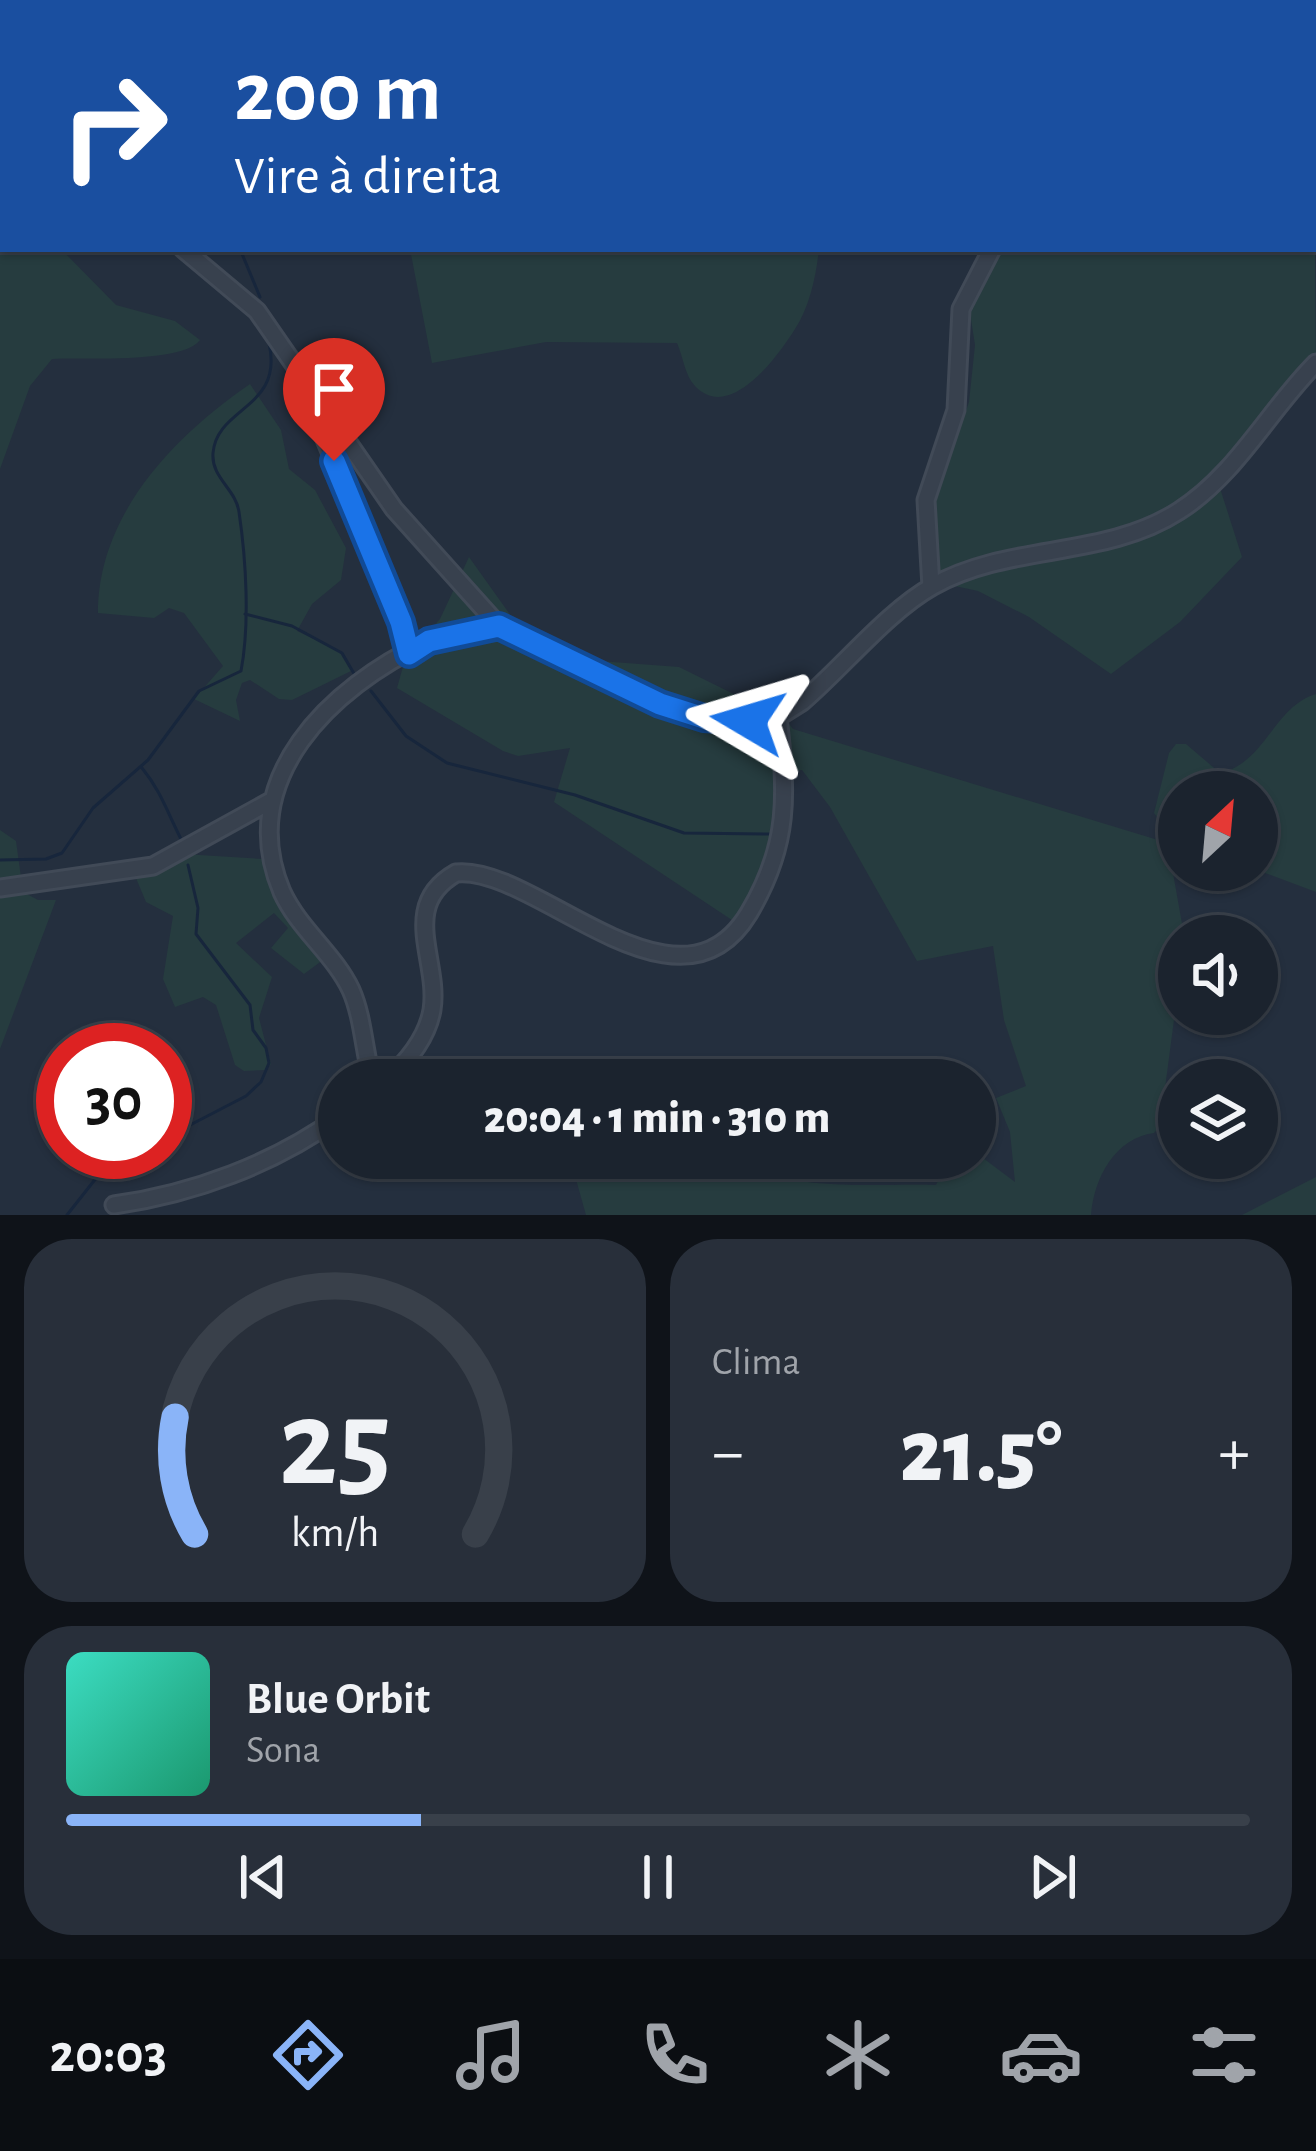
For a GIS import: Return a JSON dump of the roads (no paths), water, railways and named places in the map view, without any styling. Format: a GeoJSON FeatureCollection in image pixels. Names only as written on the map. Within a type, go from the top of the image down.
{"type":"FeatureCollection","features":[{"type":"Feature","properties":{"kind":"street"},"geometry":{"type":"LineString","coordinates":[[187,252],[257,310],[394,509],[499,626],[660,704],[704,718],[778,717],[931,587],[975,569],[1108,541],[1175,514],[1219,478],[1316,363]]}},
{"type":"Feature","properties":{"kind":"street"},"geometry":{"type":"LineString","coordinates":[[931,587],[925,551],[926,500],[956,410],[961,309],[990,252]]}},
{"type":"Feature","properties":{"kind":"street"},"geometry":{"type":"LineString","coordinates":[[316,401],[320,425],[401,622],[409,654]]}},
{"type":"Feature","properties":{"kind":"street"},"geometry":{"type":"LineString","coordinates":[[367,1059],[349,986],[283,893],[269,837],[269,802],[292,750],[314,719],[429,641],[499,626]]}},
{"type":"Feature","properties":{"kind":"street"},"geometry":{"type":"LineString","coordinates":[[407,1059],[433,1006],[424,916],[431,895],[456,873],[484,874],[603,935],[643,947],[690,953],[726,940],[761,893],[782,833],[785,774],[778,717]]}},
{"type":"Feature","properties":{"kind":"street"},"geometry":{"type":"LineString","coordinates":[[0,888],[153,866],[269,802]]}},
{"type":"Feature","properties":{"kind":"street"},"geometry":{"type":"LineString","coordinates":[[115,1205],[148,1200],[256,1164],[318,1129]]}},
{"type":"Feature","properties":{"kind":"waterway"},"geometry":{"type":"LineString","coordinates":[[241,252],[260,297]]}},
{"type":"Feature","properties":{"kind":"waterway"},"geometry":{"type":"LineString","coordinates":[[0,860],[46,859],[62,853],[93,808],[148,760],[199,691],[241,671],[246,612],[241,530],[237,504],[216,470],[213,453],[217,437],[267,381],[269,343]]}},
{"type":"Feature","properties":{"kind":"waterway"},"geometry":{"type":"LineString","coordinates":[[245,614],[292,626],[342,653],[356,677]]}},
{"type":"Feature","properties":{"kind":"waterway"},"geometry":{"type":"LineString","coordinates":[[371,691],[406,736],[447,763],[575,795],[684,833],[771,834]]}},
{"type":"Feature","properties":{"kind":"waterway"},"geometry":{"type":"LineString","coordinates":[[142,768],[182,841]]}},
{"type":"Feature","properties":{"kind":"waterway"},"geometry":{"type":"LineString","coordinates":[[188,865],[198,908],[196,934],[250,1005],[253,1030],[266,1048],[269,1063],[261,1082],[246,1096],[192,1124]]}},
{"type":"Feature","properties":{"kind":"waterway"},"geometry":{"type":"LineString","coordinates":[[67,1215],[95,1179]]}}]}
